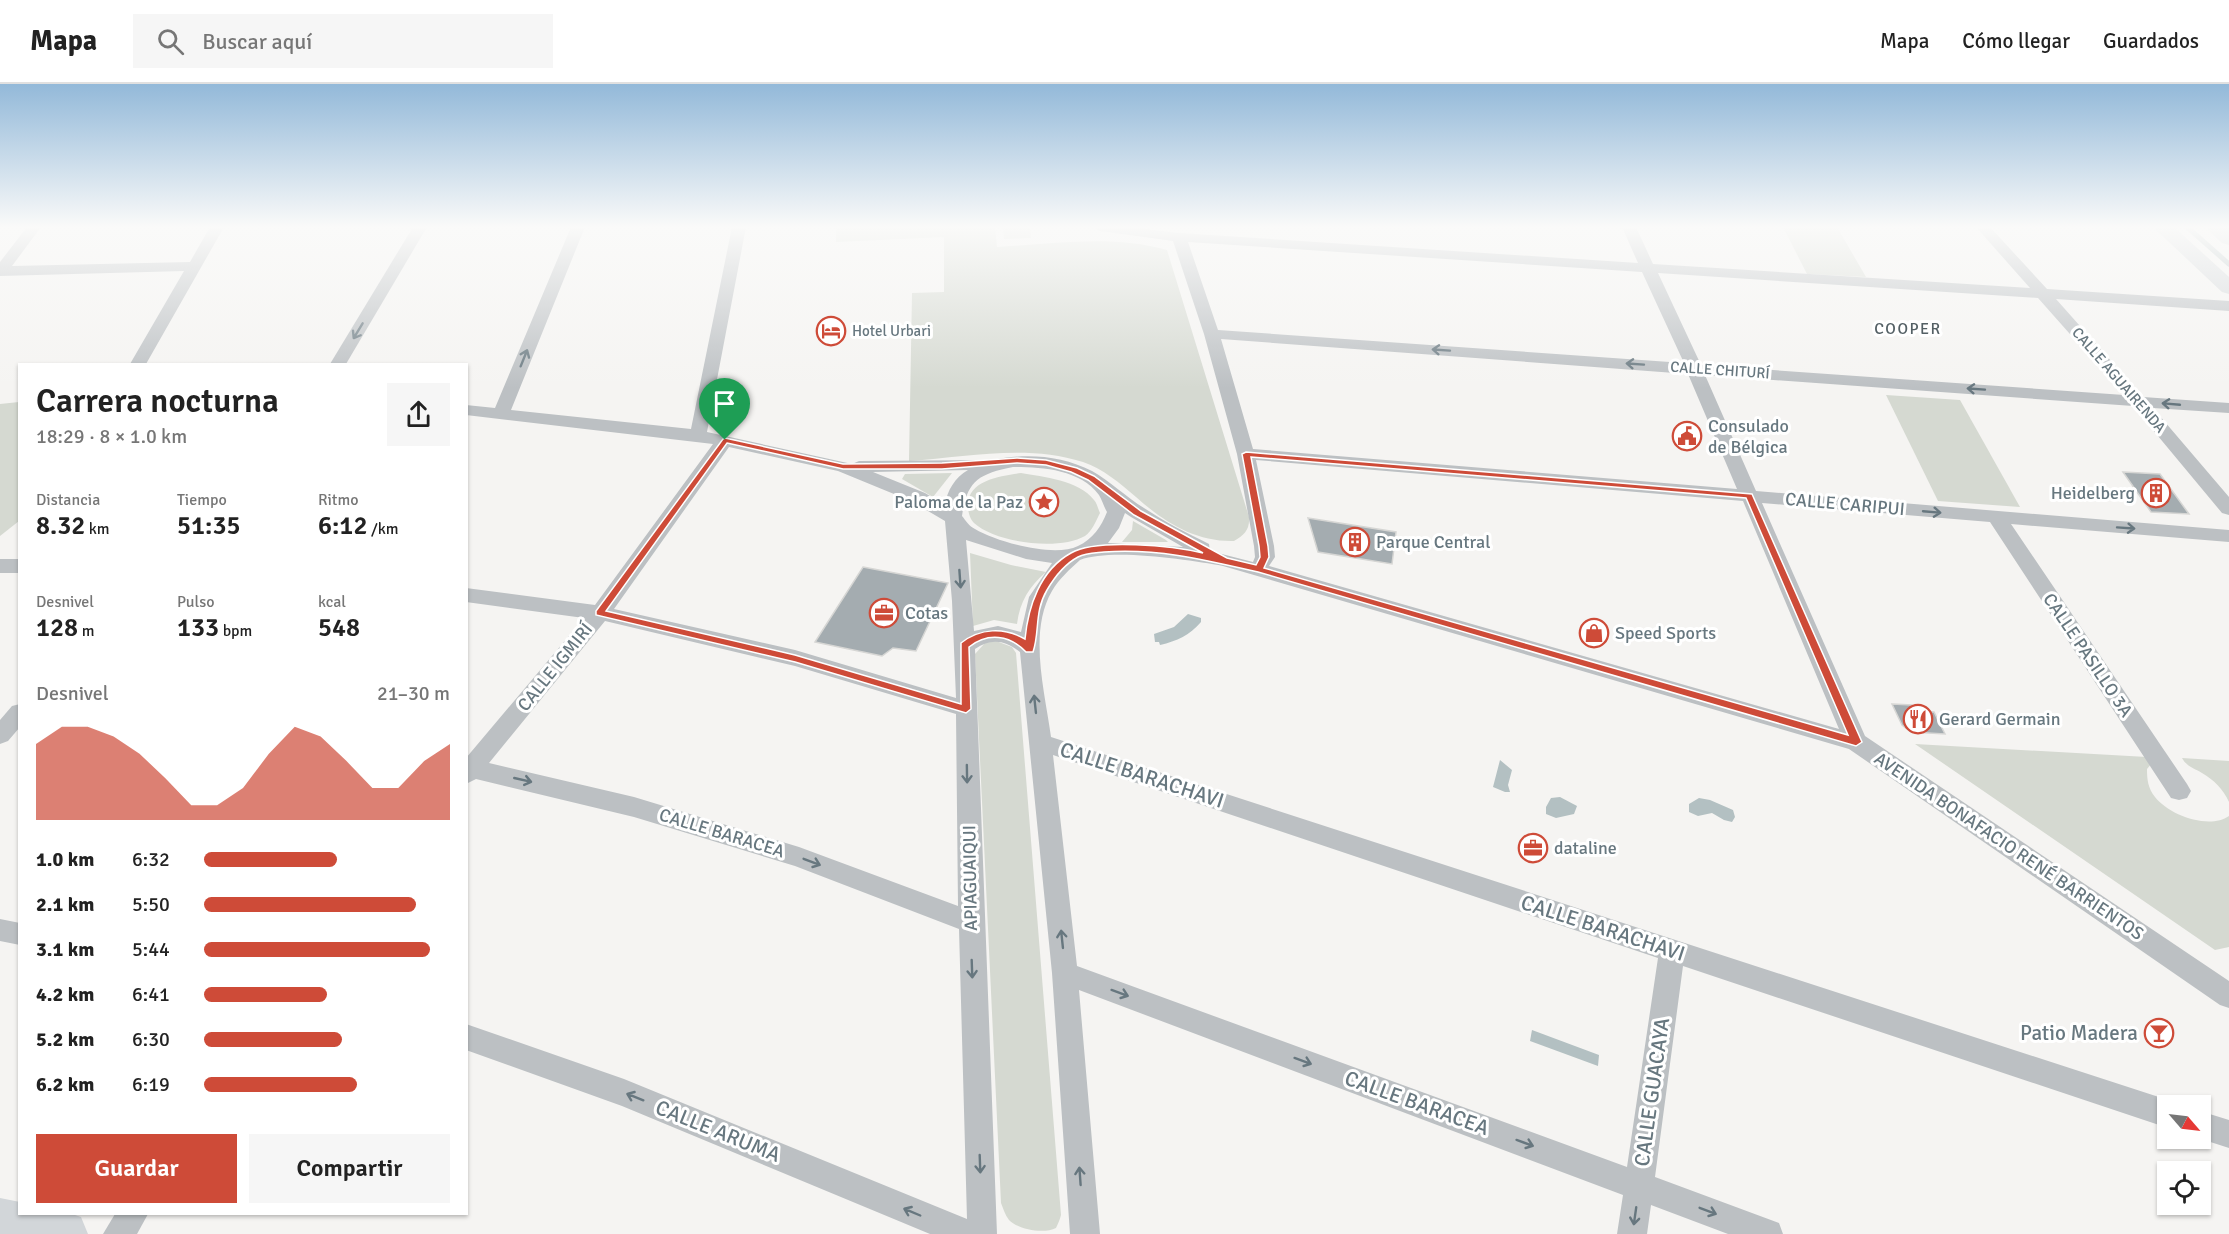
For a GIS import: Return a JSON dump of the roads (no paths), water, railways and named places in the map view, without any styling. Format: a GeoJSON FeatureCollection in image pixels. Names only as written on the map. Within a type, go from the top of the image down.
{"type":"FeatureCollection","features":[{"type":"Feature","properties":{"kind":"main road"},"geometry":{"type":"LineString","coordinates":[[0,1222],[64,1234]]}},
{"type":"Feature","properties":{"kind":"street"},"geometry":{"type":"LineString","coordinates":[[139,363],[187,281]]}},
{"type":"Feature","properties":{"kind":"street"},"geometry":{"type":"LineString","coordinates":[[339,363],[388,281]]}},
{"type":"Feature","properties":{"kind":"street"},"geometry":{"type":"LineString","coordinates":[[502,412],[556,281]]}},
{"type":"Feature","properties":{"kind":"street"},"geometry":{"type":"LineString","coordinates":[[698,435],[728,281]]}},
{"type":"Feature","properties":{"kind":"street"},"geometry":{"type":"LineString","coordinates":[[1194,281],[1212,334],[1246,454],[1264,546],[1265,557],[1258,569]]}},
{"type":"Feature","properties":{"kind":"street"},"geometry":{"type":"LineString","coordinates":[[1652,281],[1694,368],[1856,742]]}},
{"type":"Feature","properties":{"kind":"street"},"geometry":{"type":"LineString","coordinates":[[1833,281],[2229,306]]}},
{"type":"Feature","properties":{"kind":"street","name":"CALLE AGUAIRENDA"},"geometry":{"type":"LineString","coordinates":[[2032,281],[2138,401],[2229,510]]}},
{"type":"Feature","properties":{"kind":"street","name":"CALLE CHITURÍ"},"geometry":{"type":"LineString","coordinates":[[1212,334],[2229,408]]}},
{"type":"Feature","properties":{"kind":"street"},"geometry":{"type":"LineString","coordinates":[[468,410],[698,435],[843,467],[918,497],[953,519],[965,532],[1001,547],[1051,556],[1078,553]]}},
{"type":"Feature","properties":{"kind":"street","name":"CALLE IGMIRÍ"},"geometry":{"type":"LineString","coordinates":[[468,770],[600,613],[725,440]]}},
{"type":"Feature","properties":{"kind":"street","name":"CALLE CARIPUI"},"geometry":{"type":"LineString","coordinates":[[1246,454],[2229,536]]}},
{"type":"Feature","properties":{"kind":"street"},"geometry":{"type":"LineString","coordinates":[[843,467],[992,464],[1017,461],[1046,463],[1074,470],[1103,488],[1116,513],[1110,528],[1098,542],[1078,553],[1054,572],[1041,591],[1032,617],[1030,649],[1065,973],[1085,1234]]}},
{"type":"Feature","properties":{"kind":"street"},"geometry":{"type":"LineString","coordinates":[[953,519],[951,503],[957,490],[970,476],[992,464]]}},
{"type":"Feature","properties":{"kind":"street","name":"AVENIDA BONAFACIO RENÉ BARRIENTOS"},"geometry":{"type":"LineString","coordinates":[[1103,488],[1137,513],[1224,560]]}},
{"type":"Feature","properties":{"kind":"street","name":"CALLE PASILLO 3A"},"geometry":{"type":"LineString","coordinates":[[1998,518],[2179,791]]}},
{"type":"Feature","properties":{"kind":"street","name":"APIAGUAIQUI"},"geometry":{"type":"LineString","coordinates":[[953,519],[961,579],[964,646],[982,1234]]}},
{"type":"Feature","properties":{"kind":"street","name":"AVENIDA BONAFACIO RENÉ BARRIENTOS"},"geometry":{"type":"LineString","coordinates":[[1078,553],[1154,549],[1190,552],[1224,560],[1856,742],[2229,996]]}},
{"type":"Feature","properties":{"kind":"street"},"geometry":{"type":"LineString","coordinates":[[0,566],[18,566]]}},
{"type":"Feature","properties":{"kind":"street"},"geometry":{"type":"LineString","coordinates":[[468,595],[600,613],[795,658],[966,709]]}},
{"type":"Feature","properties":{"kind":"street"},"geometry":{"type":"LineString","coordinates":[[964,646],[979,636],[998,633],[1021,640],[1030,649]]}},
{"type":"Feature","properties":{"kind":"street"},"geometry":{"type":"LineString","coordinates":[[0,735],[18,714]]}},
{"type":"Feature","properties":{"kind":"street","name":"CALLE BARACHAVI"},"geometry":{"type":"LineString","coordinates":[[1039,742],[2157,1110]]}},
{"type":"Feature","properties":{"kind":"street","name":"CALLE BARACEA"},"geometry":{"type":"LineString","coordinates":[[468,770],[634,807],[788,854],[971,921]]}},
{"type":"Feature","properties":{"kind":"street"},"geometry":{"type":"LineString","coordinates":[[0,930],[18,933]]}},
{"type":"Feature","properties":{"kind":"street","name":"CALLE GUACAYA"},"geometry":{"type":"LineString","coordinates":[[1632,1234],[1672,950]]}},
{"type":"Feature","properties":{"kind":"street","name":"CALLE BARACEA"},"geometry":{"type":"LineString","coordinates":[[1065,973],[1768,1234]]}},
{"type":"Feature","properties":{"kind":"street","name":"CALLE ARUMA"},"geometry":{"type":"LineString","coordinates":[[468,1037],[624,1093],[966,1234]]}},
{"type":"Feature","properties":{"kind":"street"},"geometry":{"type":"LineString","coordinates":[[2211,1128],[2229,1134]]}},
{"type":"Feature","properties":{"kind":"street"},"geometry":{"type":"LineString","coordinates":[[118,1234],[133,1215]]}},
{"type":"Feature","properties":{"kind":"place","name":"Hotel Urbari"},"geometry":{"type":"Point","coordinates":[831,331]}},
{"type":"Feature","properties":{"kind":"place","name":"Consulado de Bélgica"},"geometry":{"type":"Point","coordinates":[1687,436]}},
{"type":"Feature","properties":{"kind":"place","name":"Heidelberg"},"geometry":{"type":"Point","coordinates":[2156,493]}},
{"type":"Feature","properties":{"kind":"place","name":"Paloma de la Paz"},"geometry":{"type":"Point","coordinates":[1044,502]}},
{"type":"Feature","properties":{"kind":"place","name":"Parque Central"},"geometry":{"type":"Point","coordinates":[1355,542]}},
{"type":"Feature","properties":{"kind":"place","name":"Cotas"},"geometry":{"type":"Point","coordinates":[884,613]}},
{"type":"Feature","properties":{"kind":"place","name":"Speed Sports"},"geometry":{"type":"Point","coordinates":[1594,633]}},
{"type":"Feature","properties":{"kind":"place","name":"Gerard Germain"},"geometry":{"type":"Point","coordinates":[1918,719]}},
{"type":"Feature","properties":{"kind":"place","name":"dataline"},"geometry":{"type":"Point","coordinates":[1533,848]}},
{"type":"Feature","properties":{"kind":"place","name":"Patio Madera"},"geometry":{"type":"Point","coordinates":[2159,1033]}},
{"type":"Feature","properties":{"kind":"district","name":"COOPER"},"geometry":{"type":"Point","coordinates":[1908,329]}}]}
